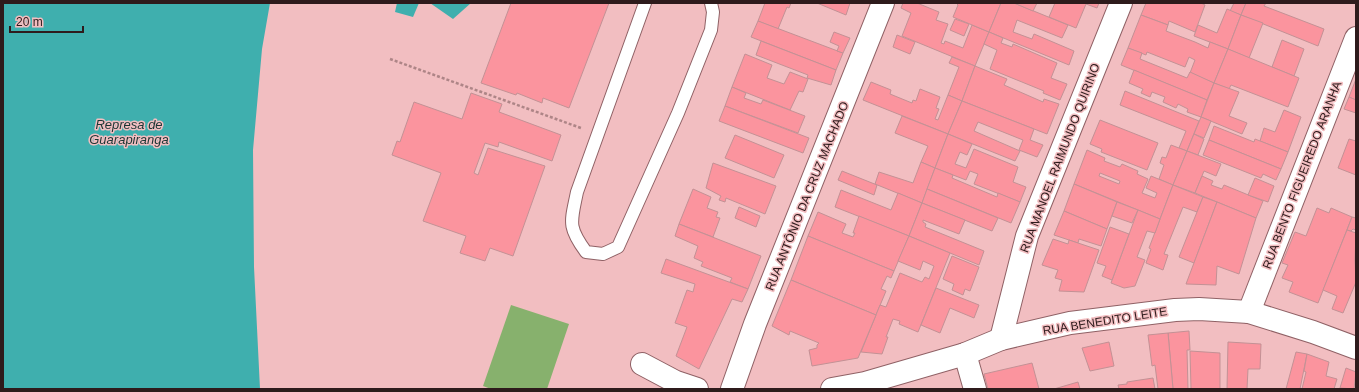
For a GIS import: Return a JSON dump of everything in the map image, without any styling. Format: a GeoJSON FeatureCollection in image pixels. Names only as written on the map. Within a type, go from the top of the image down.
{"type":"FeatureCollection","features":[{"type":"Feature","properties":{"kind":"street","name":"RUA ANTÔNIO DA CRUZ MACHADO"},"geometry":{"type":"LineString","coordinates":[[732,389],[755,324],[883,3]]}},
{"type":"Feature","properties":{"kind":"street","name":"RUA MANOEL RAIMUNDO QUIRINO"},"geometry":{"type":"LineString","coordinates":[[1001,339],[1027,236],[1121,3]]}},
{"type":"Feature","properties":{"kind":"street","name":"RUA BENTO FIGUEIREDO ARANHA"},"geometry":{"type":"LineString","coordinates":[[1249,312],[1356,38]]}},
{"type":"Feature","properties":{"kind":"street","name":"RUA BENEDITO LEITE"},"geometry":{"type":"LineString","coordinates":[[832,389],[865,383],[965,354],[1001,339],[1070,323],[1175,310],[1199,309],[1249,312],[1313,332],[1356,348]]}},
{"type":"Feature","properties":{"kind":"street"},"geometry":{"type":"LineString","coordinates":[[965,354],[975,389]]}},
{"type":"Feature","properties":{"kind":"street"},"geometry":{"type":"LineString","coordinates":[[642,364],[676,382],[696,389]]}},
{"type":"Feature","properties":{"kind":"lane"},"geometry":{"type":"LineString","coordinates":[[645,3],[577,192],[572,219],[574,236],[586,252],[603,254],[618,247],[678,113],[711,30],[711,3]]}},
{"type":"Feature","properties":{"kind":"path"},"geometry":{"type":"LineString","coordinates":[[390,59],[598,134]]}},
{"type":"Feature","properties":{"kind":"green space"},"geometry":{"type":"Polygon","coordinates":[[[511,305],[569,324],[547,389],[491,389],[483,386],[511,305]]]}},
{"type":"Feature","properties":{"kind":"water","name":"Represa de Guarapiranga"},"geometry":{"type":"Polygon","coordinates":[[[3,3],[270,3],[262,49],[253,150],[254,267],[260,389],[3,389],[3,3]]]}},
{"type":"Feature","properties":{"kind":"water"},"geometry":{"type":"Polygon","coordinates":[[[397,3],[419,3],[413,17],[395,12],[397,3]]]}},
{"type":"Feature","properties":{"kind":"water"},"geometry":{"type":"Polygon","coordinates":[[[430,3],[471,3],[453,19],[430,3]]]}},
{"type":"Feature","properties":{"kind":"building"},"geometry":{"type":"Polygon","coordinates":[[[511,3],[609,3],[569,108],[543,98],[542,103],[517,93],[516,95],[481,83],[511,3]]]}},
{"type":"Feature","properties":{"kind":"building"},"geometry":{"type":"Polygon","coordinates":[[[765,3],[791,3],[789,8],[787,7],[778,29],[758,21],[765,3]]]}},
{"type":"Feature","properties":{"kind":"building"},"geometry":{"type":"Polygon","coordinates":[[[817,3],[850,3],[846,15],[817,3]]]}},
{"type":"Feature","properties":{"kind":"building"},"geometry":{"type":"Polygon","coordinates":[[[903,3],[917,3],[939,12],[936,20],[948,24],[941,43],[944,44],[945,41],[963,48],[972,25],[989,32],[975,66],[902,36],[911,13],[901,8],[903,3]]]}},
{"type":"Feature","properties":{"kind":"building"},"geometry":{"type":"Polygon","coordinates":[[[956,3],[1001,3],[989,32],[953,17],[958,5],[956,3]]]}},
{"type":"Feature","properties":{"kind":"building"},"geometry":{"type":"Polygon","coordinates":[[[1001,3],[1014,3],[1068,25],[1062,38],[1017,20],[1013,32],[1032,39],[1034,34],[1074,51],[1069,65],[989,32],[1001,3]]]}},
{"type":"Feature","properties":{"kind":"building"},"geometry":{"type":"Polygon","coordinates":[[[1014,3],[1037,3],[1033,11],[1014,3]]]}},
{"type":"Feature","properties":{"kind":"building"},"geometry":{"type":"Polygon","coordinates":[[[1055,3],[1099,3],[1097,8],[1086,4],[1076,28],[1049,17],[1055,3]]]}},
{"type":"Feature","properties":{"kind":"building"},"geometry":{"type":"Polygon","coordinates":[[[1146,3],[1201,3],[1205,5],[1195,32],[1169,21],[1168,25],[1141,15],[1146,3]]]}},
{"type":"Feature","properties":{"kind":"building"},"geometry":{"type":"Polygon","coordinates":[[[1234,3],[1246,3],[1241,15],[1230,11],[1234,3]]]}},
{"type":"Feature","properties":{"kind":"building"},"geometry":{"type":"Polygon","coordinates":[[[1246,3],[1266,3],[1264,6],[1324,29],[1318,46],[1241,15],[1246,3]]]}},
{"type":"Feature","properties":{"kind":"building"},"geometry":{"type":"Polygon","coordinates":[[[1227,9],[1241,15],[1228,49],[1194,36],[1198,25],[1217,33],[1227,9]]]}},
{"type":"Feature","properties":{"kind":"building"},"geometry":{"type":"Polygon","coordinates":[[[1141,15],[1168,25],[1166,31],[1208,48],[1210,42],[1228,49],[1214,83],[1190,73],[1195,60],[1189,57],[1185,67],[1147,52],[1146,55],[1128,48],[1141,15]]]}},
{"type":"Feature","properties":{"kind":"building"},"geometry":{"type":"Polygon","coordinates":[[[1241,15],[1263,23],[1249,58],[1228,49],[1241,15]]]}},
{"type":"Feature","properties":{"kind":"building"},"geometry":{"type":"Polygon","coordinates":[[[955,19],[969,24],[964,36],[950,30],[955,19]]]}},
{"type":"Feature","properties":{"kind":"building"},"geometry":{"type":"Polygon","coordinates":[[[758,21],[843,53],[836,70],[751,37],[758,21]]]}},
{"type":"Feature","properties":{"kind":"building"},"geometry":{"type":"Polygon","coordinates":[[[834,32],[850,38],[843,53],[837,51],[839,46],[830,42],[834,32]]]}},
{"type":"Feature","properties":{"kind":"building"},"geometry":{"type":"Polygon","coordinates":[[[989,32],[1003,38],[1001,43],[1012,47],[1013,44],[1057,63],[1051,78],[1067,84],[1060,100],[1043,93],[1044,91],[990,69],[997,50],[984,44],[989,32]]]}},
{"type":"Feature","properties":{"kind":"building"},"geometry":{"type":"Polygon","coordinates":[[[897,35],[915,42],[910,54],[893,47],[897,35]]]}},
{"type":"Feature","properties":{"kind":"building"},"geometry":{"type":"Polygon","coordinates":[[[1282,40],[1304,49],[1294,76],[1272,67],[1282,40]]]}},
{"type":"Feature","properties":{"kind":"building"},"geometry":{"type":"Polygon","coordinates":[[[761,41],[836,70],[831,85],[807,78],[808,75],[756,55],[761,41]]]}},
{"type":"Feature","properties":{"kind":"building"},"geometry":{"type":"Polygon","coordinates":[[[1128,48],[1142,53],[1140,59],[1187,78],[1190,72],[1214,83],[1207,100],[1121,65],[1128,48]]]}},
{"type":"Feature","properties":{"kind":"building"},"geometry":{"type":"Polygon","coordinates":[[[1228,49],[1299,78],[1288,107],[1231,85],[1229,89],[1214,83],[1228,49]]]}},
{"type":"Feature","properties":{"kind":"building"},"geometry":{"type":"Polygon","coordinates":[[[745,54],[772,65],[767,78],[784,84],[790,72],[808,79],[803,92],[799,91],[790,110],[732,87],[745,54]]]}},
{"type":"Feature","properties":{"kind":"building"},"geometry":{"type":"Polygon","coordinates":[[[952,57],[975,66],[962,101],[948,95],[959,67],[949,63],[952,57]]]}},
{"type":"Feature","properties":{"kind":"building"},"geometry":{"type":"Polygon","coordinates":[[[975,66],[1007,79],[1004,85],[1043,102],[1044,99],[1059,104],[1047,134],[962,101],[975,66]]]}},
{"type":"Feature","properties":{"kind":"building"},"geometry":{"type":"Polygon","coordinates":[[[1134,70],[1207,100],[1201,117],[1187,112],[1188,109],[1178,104],[1176,108],[1163,102],[1165,97],[1152,92],[1150,97],[1141,93],[1143,89],[1129,83],[1134,70]]]}},
{"type":"Feature","properties":{"kind":"building"},"geometry":{"type":"Polygon","coordinates":[[[1356,79],[1356,100],[1349,97],[1356,79]]]}},
{"type":"Feature","properties":{"kind":"building"},"geometry":{"type":"Polygon","coordinates":[[[871,82],[891,90],[890,94],[912,103],[913,100],[916,101],[920,89],[940,97],[936,108],[939,109],[935,119],[938,120],[948,95],[962,101],[948,134],[863,100],[871,82]]]}},
{"type":"Feature","properties":{"kind":"building"},"geometry":{"type":"Polygon","coordinates":[[[1214,83],[1239,92],[1229,116],[1247,123],[1242,134],[1201,117],[1214,83]]]}},
{"type":"Feature","properties":{"kind":"building"},"geometry":{"type":"Polygon","coordinates":[[[732,87],[746,93],[744,98],[761,104],[763,100],[805,116],[798,133],[725,106],[732,87]]]}},
{"type":"Feature","properties":{"kind":"building"},"geometry":{"type":"Polygon","coordinates":[[[1125,91],[1199,121],[1187,151],[1179,148],[1186,131],[1120,105],[1125,91]]]}},
{"type":"Feature","properties":{"kind":"building"},"geometry":{"type":"Polygon","coordinates":[[[471,93],[502,104],[499,112],[561,135],[552,161],[499,142],[498,147],[485,143],[474,173],[478,175],[488,148],[545,166],[513,256],[490,248],[485,261],[460,253],[466,236],[423,221],[441,173],[392,155],[397,141],[400,142],[414,102],[462,119],[471,93]]]}},
{"type":"Feature","properties":{"kind":"building"},"geometry":{"type":"Polygon","coordinates":[[[1349,97],[1356,100],[1356,113],[1344,109],[1349,97]]]}},
{"type":"Feature","properties":{"kind":"building"},"geometry":{"type":"Polygon","coordinates":[[[962,101],[1034,129],[1030,140],[1043,145],[1037,157],[1019,150],[1023,140],[978,122],[974,131],[1020,151],[1015,161],[948,134],[962,101]]]}},
{"type":"Feature","properties":{"kind":"building"},"geometry":{"type":"Polygon","coordinates":[[[725,106],[809,138],[803,153],[719,121],[725,106]]]}},
{"type":"Feature","properties":{"kind":"building"},"geometry":{"type":"Polygon","coordinates":[[[1284,110],[1301,117],[1288,152],[1260,141],[1264,128],[1275,132],[1284,110]]]}},
{"type":"Feature","properties":{"kind":"building"},"geometry":{"type":"Polygon","coordinates":[[[902,116],[948,134],[935,168],[921,162],[928,146],[895,133],[902,116]]]}},
{"type":"Feature","properties":{"kind":"building"},"geometry":{"type":"Polygon","coordinates":[[[1201,117],[1211,121],[1204,138],[1194,134],[1201,117]]]}},
{"type":"Feature","properties":{"kind":"building"},"geometry":{"type":"Polygon","coordinates":[[[1100,120],[1158,143],[1147,170],[1101,152],[1102,149],[1090,144],[1100,120]]]}},
{"type":"Feature","properties":{"kind":"building"},"geometry":{"type":"Polygon","coordinates":[[[1214,126],[1254,142],[1255,139],[1288,152],[1281,169],[1209,140],[1214,126]]]}},
{"type":"Feature","properties":{"kind":"building"},"geometry":{"type":"Polygon","coordinates":[[[948,134],[972,144],[967,155],[960,152],[955,164],[966,168],[974,149],[1018,167],[1013,182],[1026,187],[1020,202],[974,184],[978,174],[970,171],[966,180],[935,168],[948,134]]]}},
{"type":"Feature","properties":{"kind":"building"},"geometry":{"type":"Polygon","coordinates":[[[1194,134],[1204,139],[1198,155],[1187,151],[1194,134]]]}},
{"type":"Feature","properties":{"kind":"building"},"geometry":{"type":"Polygon","coordinates":[[[735,135],[784,155],[774,178],[725,158],[735,135]]]}},
{"type":"Feature","properties":{"kind":"building"},"geometry":{"type":"Polygon","coordinates":[[[1349,139],[1356,141],[1356,175],[1338,168],[1349,139]]]}},
{"type":"Feature","properties":{"kind":"building"},"geometry":{"type":"Polygon","coordinates":[[[1209,140],[1281,169],[1276,180],[1263,174],[1261,178],[1203,155],[1209,140]]]}},
{"type":"Feature","properties":{"kind":"building"},"geometry":{"type":"Polygon","coordinates":[[[1171,145],[1187,151],[1173,185],[1159,179],[1164,165],[1160,163],[1162,157],[1166,158],[1171,145]]]}},
{"type":"Feature","properties":{"kind":"building"},"geometry":{"type":"Polygon","coordinates":[[[1087,150],[1105,158],[1104,161],[1120,167],[1122,164],[1138,171],[1137,174],[1148,179],[1142,193],[1155,198],[1157,193],[1146,188],[1151,176],[1173,185],[1160,219],[1074,184],[1087,150]],[[1100,173],[1099,176],[1119,184],[1120,181],[1100,173]]]}},
{"type":"Feature","properties":{"kind":"building"},"geometry":{"type":"Polygon","coordinates":[[[1187,151],[1221,164],[1216,176],[1204,171],[1195,193],[1173,185],[1187,151]]]}},
{"type":"Feature","properties":{"kind":"building"},"geometry":{"type":"Polygon","coordinates":[[[921,162],[935,168],[922,203],[875,184],[879,172],[913,183],[921,162]]]}},
{"type":"Feature","properties":{"kind":"building"},"geometry":{"type":"Polygon","coordinates":[[[713,163],[776,186],[765,214],[726,198],[725,202],[719,200],[721,196],[706,188],[713,163]]]}},
{"type":"Feature","properties":{"kind":"building"},"geometry":{"type":"Polygon","coordinates":[[[935,168],[953,175],[952,178],[997,197],[998,193],[1020,202],[1011,223],[927,189],[935,168]]]}},
{"type":"Feature","properties":{"kind":"building"},"geometry":{"type":"Polygon","coordinates":[[[842,171],[877,185],[874,195],[838,180],[842,171]]]}},
{"type":"Feature","properties":{"kind":"building"},"geometry":{"type":"Polygon","coordinates":[[[1202,176],[1213,181],[1211,185],[1222,189],[1224,185],[1263,201],[1256,218],[1195,193],[1202,176]]]}},
{"type":"Feature","properties":{"kind":"building"},"geometry":{"type":"Polygon","coordinates":[[[1255,178],[1274,186],[1268,202],[1248,195],[1255,178]]]}},
{"type":"Feature","properties":{"kind":"building"},"geometry":{"type":"Polygon","coordinates":[[[1074,184],[1117,202],[1107,229],[1064,211],[1074,184]]]}},
{"type":"Feature","properties":{"kind":"building"},"geometry":{"type":"Polygon","coordinates":[[[1173,185],[1203,197],[1197,212],[1183,207],[1164,254],[1168,255],[1163,270],[1146,263],[1151,249],[1149,248],[1173,185]]]}},
{"type":"Feature","properties":{"kind":"building"},"geometry":{"type":"Polygon","coordinates":[[[693,189],[711,197],[707,208],[718,212],[716,217],[720,218],[713,237],[679,224],[693,189]]]}},
{"type":"Feature","properties":{"kind":"building"},"geometry":{"type":"Polygon","coordinates":[[[927,189],[998,218],[992,231],[922,203],[927,189]]]}},
{"type":"Feature","properties":{"kind":"building"},"geometry":{"type":"Polygon","coordinates":[[[841,190],[891,210],[898,193],[922,203],[909,236],[835,207],[841,190]]]}},
{"type":"Feature","properties":{"kind":"building"},"geometry":{"type":"Polygon","coordinates":[[[1203,197],[1217,202],[1194,263],[1179,257],[1203,197]]]}},
{"type":"Feature","properties":{"kind":"building"},"geometry":{"type":"Polygon","coordinates":[[[1117,202],[1138,210],[1132,223],[1112,216],[1117,202]]]}},
{"type":"Feature","properties":{"kind":"building"},"geometry":{"type":"Polygon","coordinates":[[[1217,202],[1256,218],[1239,274],[1217,266],[1216,285],[1186,284],[1217,202]]]}},
{"type":"Feature","properties":{"kind":"building"},"geometry":{"type":"Polygon","coordinates":[[[922,203],[965,220],[959,234],[923,220],[923,222],[926,224],[925,227],[984,251],[979,265],[909,236],[922,203]]]}},
{"type":"Feature","properties":{"kind":"building"},"geometry":{"type":"Polygon","coordinates":[[[739,207],[760,216],[756,227],[735,218],[739,207]]]}},
{"type":"Feature","properties":{"kind":"building"},"geometry":{"type":"Polygon","coordinates":[[[1317,208],[1329,213],[1331,208],[1352,217],[1318,303],[1289,292],[1293,282],[1282,278],[1288,265],[1282,263],[1295,232],[1306,236],[1317,208]]]}},
{"type":"Feature","properties":{"kind":"building"},"geometry":{"type":"Polygon","coordinates":[[[1138,210],[1160,219],[1155,233],[1147,231],[1137,257],[1145,260],[1135,286],[1124,288],[1111,283],[1138,210]]]}},
{"type":"Feature","properties":{"kind":"building"},"geometry":{"type":"Polygon","coordinates":[[[1064,211],[1107,229],[1101,246],[1079,239],[1078,243],[1054,235],[1064,211]]]}},
{"type":"Feature","properties":{"kind":"building"},"geometry":{"type":"Polygon","coordinates":[[[818,212],[846,224],[842,233],[853,237],[859,216],[909,236],[894,271],[808,236],[818,212]]]}},
{"type":"Feature","properties":{"kind":"building"},"geometry":{"type":"Polygon","coordinates":[[[1352,217],[1356,218],[1356,230],[1353,229],[1351,231],[1347,230],[1352,217]]]}},
{"type":"Feature","properties":{"kind":"building"},"geometry":{"type":"Polygon","coordinates":[[[679,224],[761,256],[748,289],[730,282],[732,278],[701,266],[703,262],[694,258],[698,246],[675,236],[679,224]]]}},
{"type":"Feature","properties":{"kind":"building"},"geometry":{"type":"Polygon","coordinates":[[[1110,227],[1129,234],[1112,280],[1102,276],[1106,266],[1097,263],[1110,227]]]}},
{"type":"Feature","properties":{"kind":"building"},"geometry":{"type":"Polygon","coordinates":[[[1347,230],[1356,233],[1356,282],[1343,313],[1332,309],[1337,296],[1323,290],[1347,230]]]}},
{"type":"Feature","properties":{"kind":"building"},"geometry":{"type":"Polygon","coordinates":[[[808,236],[894,271],[891,278],[887,276],[881,289],[886,291],[876,315],[791,280],[808,236]]]}},
{"type":"Feature","properties":{"kind":"building"},"geometry":{"type":"Polygon","coordinates":[[[909,236],[950,253],[918,332],[899,324],[900,321],[893,319],[886,337],[888,337],[882,354],[861,352],[880,305],[886,307],[900,273],[922,282],[925,277],[929,279],[934,266],[923,261],[920,270],[898,261],[909,236]]]}},
{"type":"Feature","properties":{"kind":"building"},"geometry":{"type":"Polygon","coordinates":[[[1053,239],[1068,244],[1069,240],[1099,250],[1084,292],[1059,291],[1062,280],[1055,278],[1058,270],[1042,265],[1053,239]]]}},
{"type":"Feature","properties":{"kind":"building"},"geometry":{"type":"Polygon","coordinates":[[[952,256],[979,267],[970,291],[965,289],[963,295],[952,290],[954,284],[943,279],[952,256]]]}},
{"type":"Feature","properties":{"kind":"building"},"geometry":{"type":"Polygon","coordinates":[[[666,259],[748,289],[742,302],[732,299],[699,369],[676,356],[687,327],[675,323],[687,290],[693,292],[695,284],[661,273],[666,259]]]}},
{"type":"Feature","properties":{"kind":"building"},"geometry":{"type":"Polygon","coordinates":[[[791,280],[876,315],[858,358],[812,366],[809,350],[817,348],[819,343],[790,331],[789,335],[772,326],[791,280]]]}},
{"type":"Feature","properties":{"kind":"building"},"geometry":{"type":"Polygon","coordinates":[[[936,288],[979,305],[974,318],[950,308],[940,333],[921,325],[936,288]]]}},
{"type":"Feature","properties":{"kind":"building"},"geometry":{"type":"Polygon","coordinates":[[[1189,331],[1190,350],[1187,350],[1188,389],[1173,389],[1168,333],[1189,331]]]}},
{"type":"Feature","properties":{"kind":"building"},"geometry":{"type":"Polygon","coordinates":[[[1168,333],[1173,389],[1158,389],[1155,365],[1152,366],[1148,335],[1168,333]]]}},
{"type":"Feature","properties":{"kind":"building"},"geometry":{"type":"Polygon","coordinates":[[[1109,342],[1114,366],[1090,371],[1082,348],[1109,342]]]}},
{"type":"Feature","properties":{"kind":"building"},"geometry":{"type":"Polygon","coordinates":[[[1228,342],[1261,344],[1260,369],[1248,369],[1247,389],[1227,389],[1228,342]]]}},
{"type":"Feature","properties":{"kind":"building"},"geometry":{"type":"Polygon","coordinates":[[[1190,351],[1220,353],[1220,389],[1191,389],[1190,351]]]}},
{"type":"Feature","properties":{"kind":"building"},"geometry":{"type":"Polygon","coordinates":[[[1296,352],[1307,354],[1300,389],[1286,389],[1296,352]]]}},
{"type":"Feature","properties":{"kind":"building"},"geometry":{"type":"Polygon","coordinates":[[[1307,354],[1329,362],[1326,376],[1337,379],[1334,389],[1302,389],[1306,372],[1304,371],[1307,354]]]}},
{"type":"Feature","properties":{"kind":"building"},"geometry":{"type":"Polygon","coordinates":[[[1032,363],[1039,389],[988,389],[984,374],[1032,363]]]}},
{"type":"Feature","properties":{"kind":"building"},"geometry":{"type":"Polygon","coordinates":[[[1346,368],[1356,372],[1354,389],[1340,388],[1346,368]]]}},
{"type":"Feature","properties":{"kind":"building"},"geometry":{"type":"Polygon","coordinates":[[[1153,378],[1155,389],[1119,389],[1118,385],[1127,384],[1127,382],[1153,378]]]}},
{"type":"Feature","properties":{"kind":"building"},"geometry":{"type":"Polygon","coordinates":[[[1078,382],[1080,389],[1054,389],[1078,382]]]}}]}
